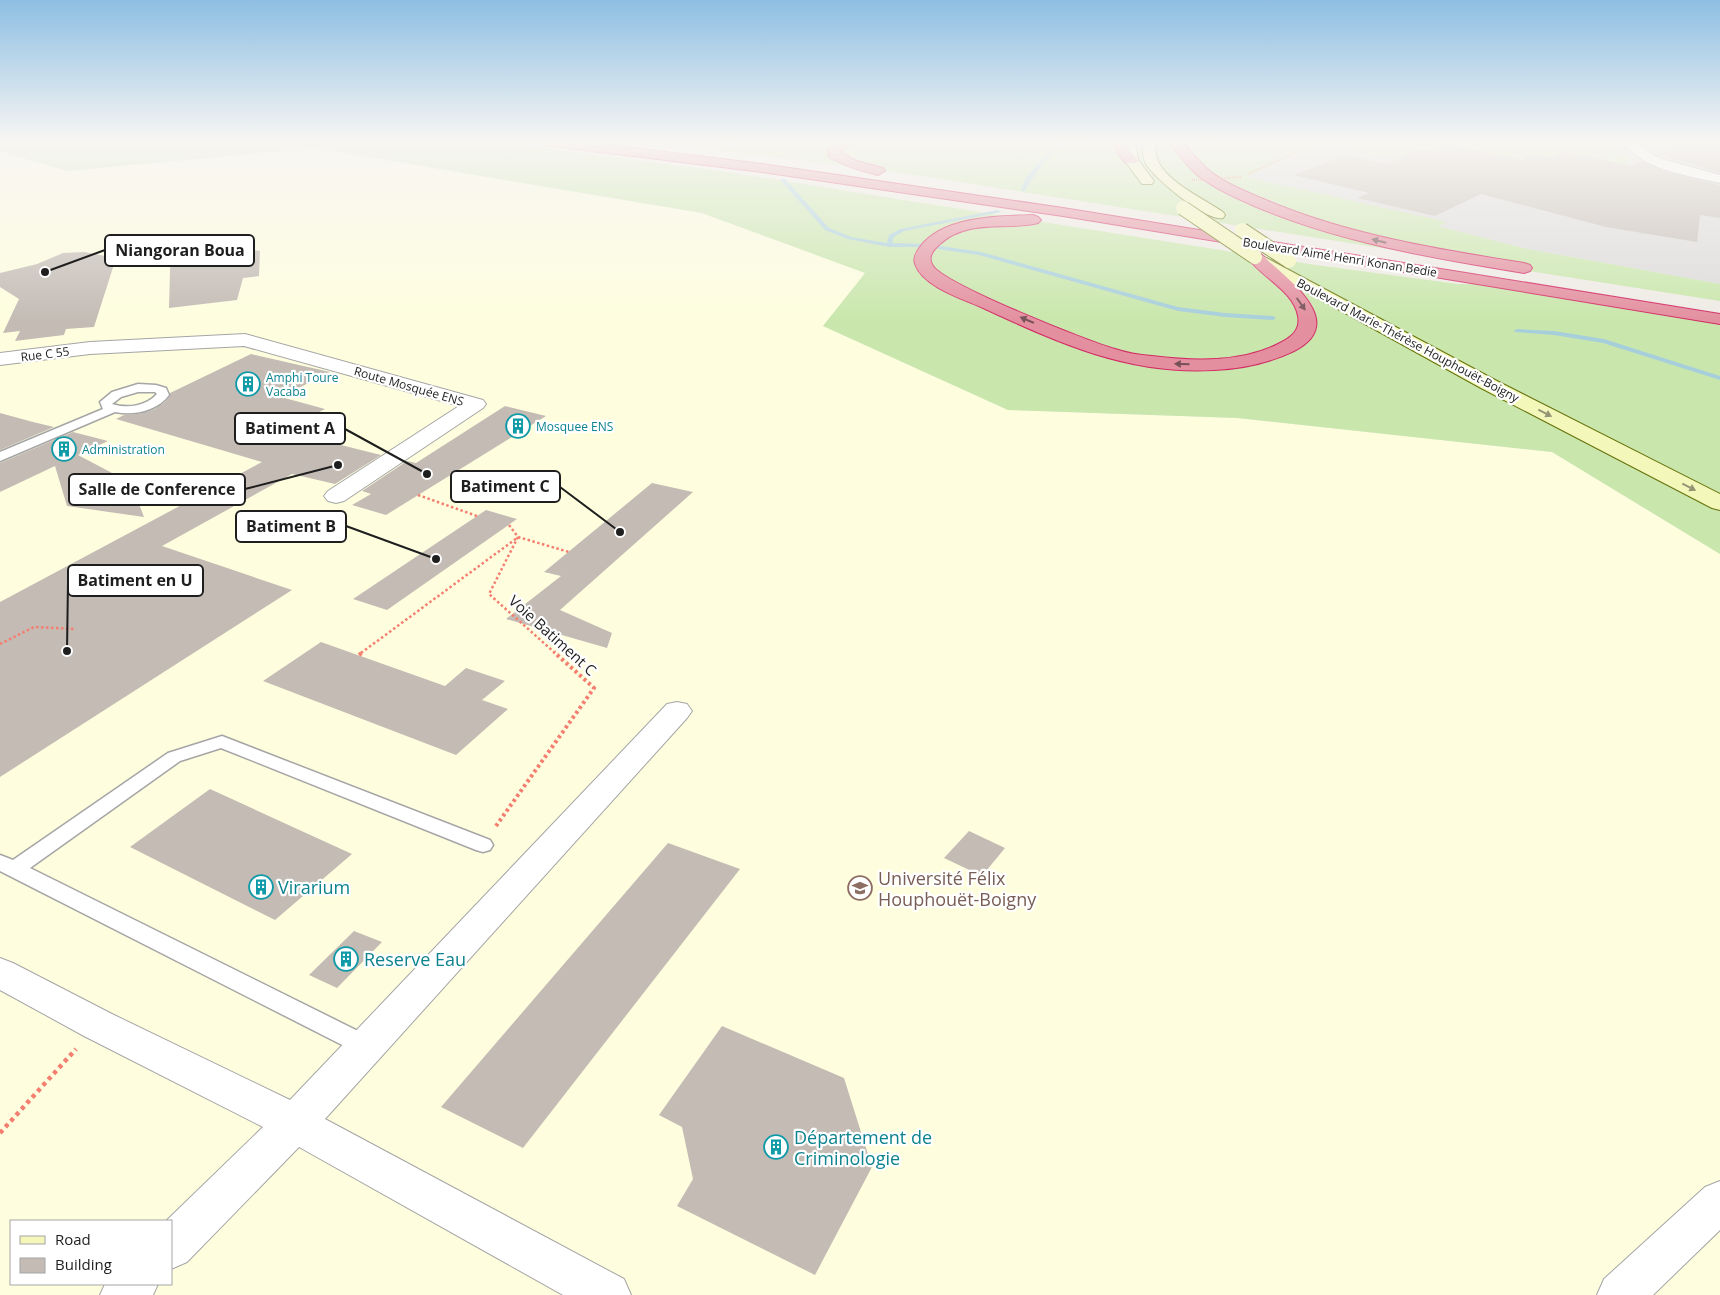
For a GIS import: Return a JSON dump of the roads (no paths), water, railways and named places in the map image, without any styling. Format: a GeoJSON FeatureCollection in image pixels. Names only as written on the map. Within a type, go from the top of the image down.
{"type":"FeatureCollection","features":[{"type":"Feature","properties":{"kind":"highway","name":"Boulevard Aimé Henri Konan Bedie"},"geometry":{"type":"LineString","coordinates":[[992,201],[1720,319]]}},
{"type":"Feature","properties":{"kind":"highway","name":"Boulevard Aimé Henri Konan Bedie"},"geometry":{"type":"LineString","coordinates":[[1044,201],[1720,309]]}},
{"type":"Feature","properties":{"kind":"highway"},"geometry":{"type":"LineString","coordinates":[[1055,201],[1087,207]]}},
{"type":"Feature","properties":{"kind":"highway"},"geometry":{"type":"LineString","coordinates":[[1256,201],[1312,222],[1392,244],[1543,271]]}},
{"type":"Feature","properties":{"kind":"highway"},"geometry":{"type":"LineString","coordinates":[[1255,257],[1300,300],[1306,310],[1308,326],[1304,336],[1269,356],[1207,365],[1140,360],[1109,353],[1084,344],[950,287],[931,276],[921,259],[928,246],[943,234],[957,228],[985,222],[1056,220],[1441,279],[1493,282]]}},
{"type":"Feature","properties":{"kind":"main road","name":"Boulevard Marie-Thérèse Houphouët-Boigny"},"geometry":{"type":"LineString","coordinates":[[1174,201],[1255,257],[1488,384],[1720,503]]}},
{"type":"Feature","properties":{"kind":"main road","name":"Boulevard Marie-Thérèse Houphouët-Boigny"},"geometry":{"type":"LineString","coordinates":[[1199,201],[1289,261],[1675,460]]}},
{"type":"Feature","properties":{"kind":"street","name":"Route Mosquée ENS"},"geometry":{"type":"LineString","coordinates":[[90,348],[245,340],[476,404],[336,496]]}},
{"type":"Feature","properties":{"kind":"street","name":"Rue C 55"},"geometry":{"type":"LineString","coordinates":[[0,359],[90,348]]}},
{"type":"Feature","properties":{"kind":"street"},"geometry":{"type":"LineString","coordinates":[[172,1246],[295,1123],[677,711]]}},
{"type":"Feature","properties":{"kind":"street"},"geometry":{"type":"LineString","coordinates":[[0,973],[98,1025],[295,1123],[526,1252],[608,1295]]}},
{"type":"Feature","properties":{"kind":"street"},"geometry":{"type":"LineString","coordinates":[[1620,1295],[1720,1201]]}},
{"type":"Feature","properties":{"kind":"street"},"geometry":{"type":"LineString","coordinates":[[123,1295],[134,1285]]}},
{"type":"Feature","properties":{"kind":"lane"},"geometry":{"type":"LineString","coordinates":[[0,457],[112,408]]}},
{"type":"Feature","properties":{"kind":"lane"},"geometry":{"type":"LineString","coordinates":[[7,866],[174,757],[222,742],[483,845]]}},
{"type":"Feature","properties":{"kind":"lane"},"geometry":{"type":"LineString","coordinates":[[7,866],[366,1046]]}},
{"type":"Feature","properties":{"kind":"waterway"},"geometry":{"type":"LineString","coordinates":[[802,201],[827,229],[850,238],[889,245]]}},
{"type":"Feature","properties":{"kind":"waterway"},"geometry":{"type":"LineString","coordinates":[[889,245],[891,236],[902,230],[998,212]]}},
{"type":"Feature","properties":{"kind":"waterway"},"geometry":{"type":"LineString","coordinates":[[889,245],[922,246]]}},
{"type":"Feature","properties":{"kind":"waterway"},"geometry":{"type":"LineString","coordinates":[[940,248],[979,253],[1178,309],[1225,315],[1273,318]]}},
{"type":"Feature","properties":{"kind":"waterway"},"geometry":{"type":"LineString","coordinates":[[1517,331],[1554,333],[1604,341],[1720,378]]}},
{"type":"Feature","properties":{"kind":"place","name":"Niangoran Boua"},"geometry":{"type":"Point","coordinates":[45,272]}},
{"type":"Feature","properties":{"kind":"place","name":"Amphi Toure Vacaba"},"geometry":{"type":"Point","coordinates":[248,384]}},
{"type":"Feature","properties":{"kind":"place","name":"Mosquee ENS"},"geometry":{"type":"Point","coordinates":[518,426]}},
{"type":"Feature","properties":{"kind":"place","name":"Administration"},"geometry":{"type":"Point","coordinates":[64,449]}},
{"type":"Feature","properties":{"kind":"place","name":"Salle de Conference"},"geometry":{"type":"Point","coordinates":[338,465]}},
{"type":"Feature","properties":{"kind":"place","name":"Batiment A"},"geometry":{"type":"Point","coordinates":[427,474]}},
{"type":"Feature","properties":{"kind":"place","name":"Batiment C"},"geometry":{"type":"Point","coordinates":[620,532]}},
{"type":"Feature","properties":{"kind":"place","name":"Batiment B"},"geometry":{"type":"Point","coordinates":[436,559]}},
{"type":"Feature","properties":{"kind":"place","name":"Batiment en U"},"geometry":{"type":"Point","coordinates":[67,651]}},
{"type":"Feature","properties":{"kind":"place","name":"Virarium"},"geometry":{"type":"Point","coordinates":[261,887]}},
{"type":"Feature","properties":{"kind":"place","name":"Université Félix Houphouët-Boigny"},"geometry":{"type":"Point","coordinates":[860,888]}},
{"type":"Feature","properties":{"kind":"place","name":"Reserve Eau"},"geometry":{"type":"Point","coordinates":[346,959]}},
{"type":"Feature","properties":{"kind":"place","name":"Département de Criminologie"},"geometry":{"type":"Point","coordinates":[776,1147]}}]}
